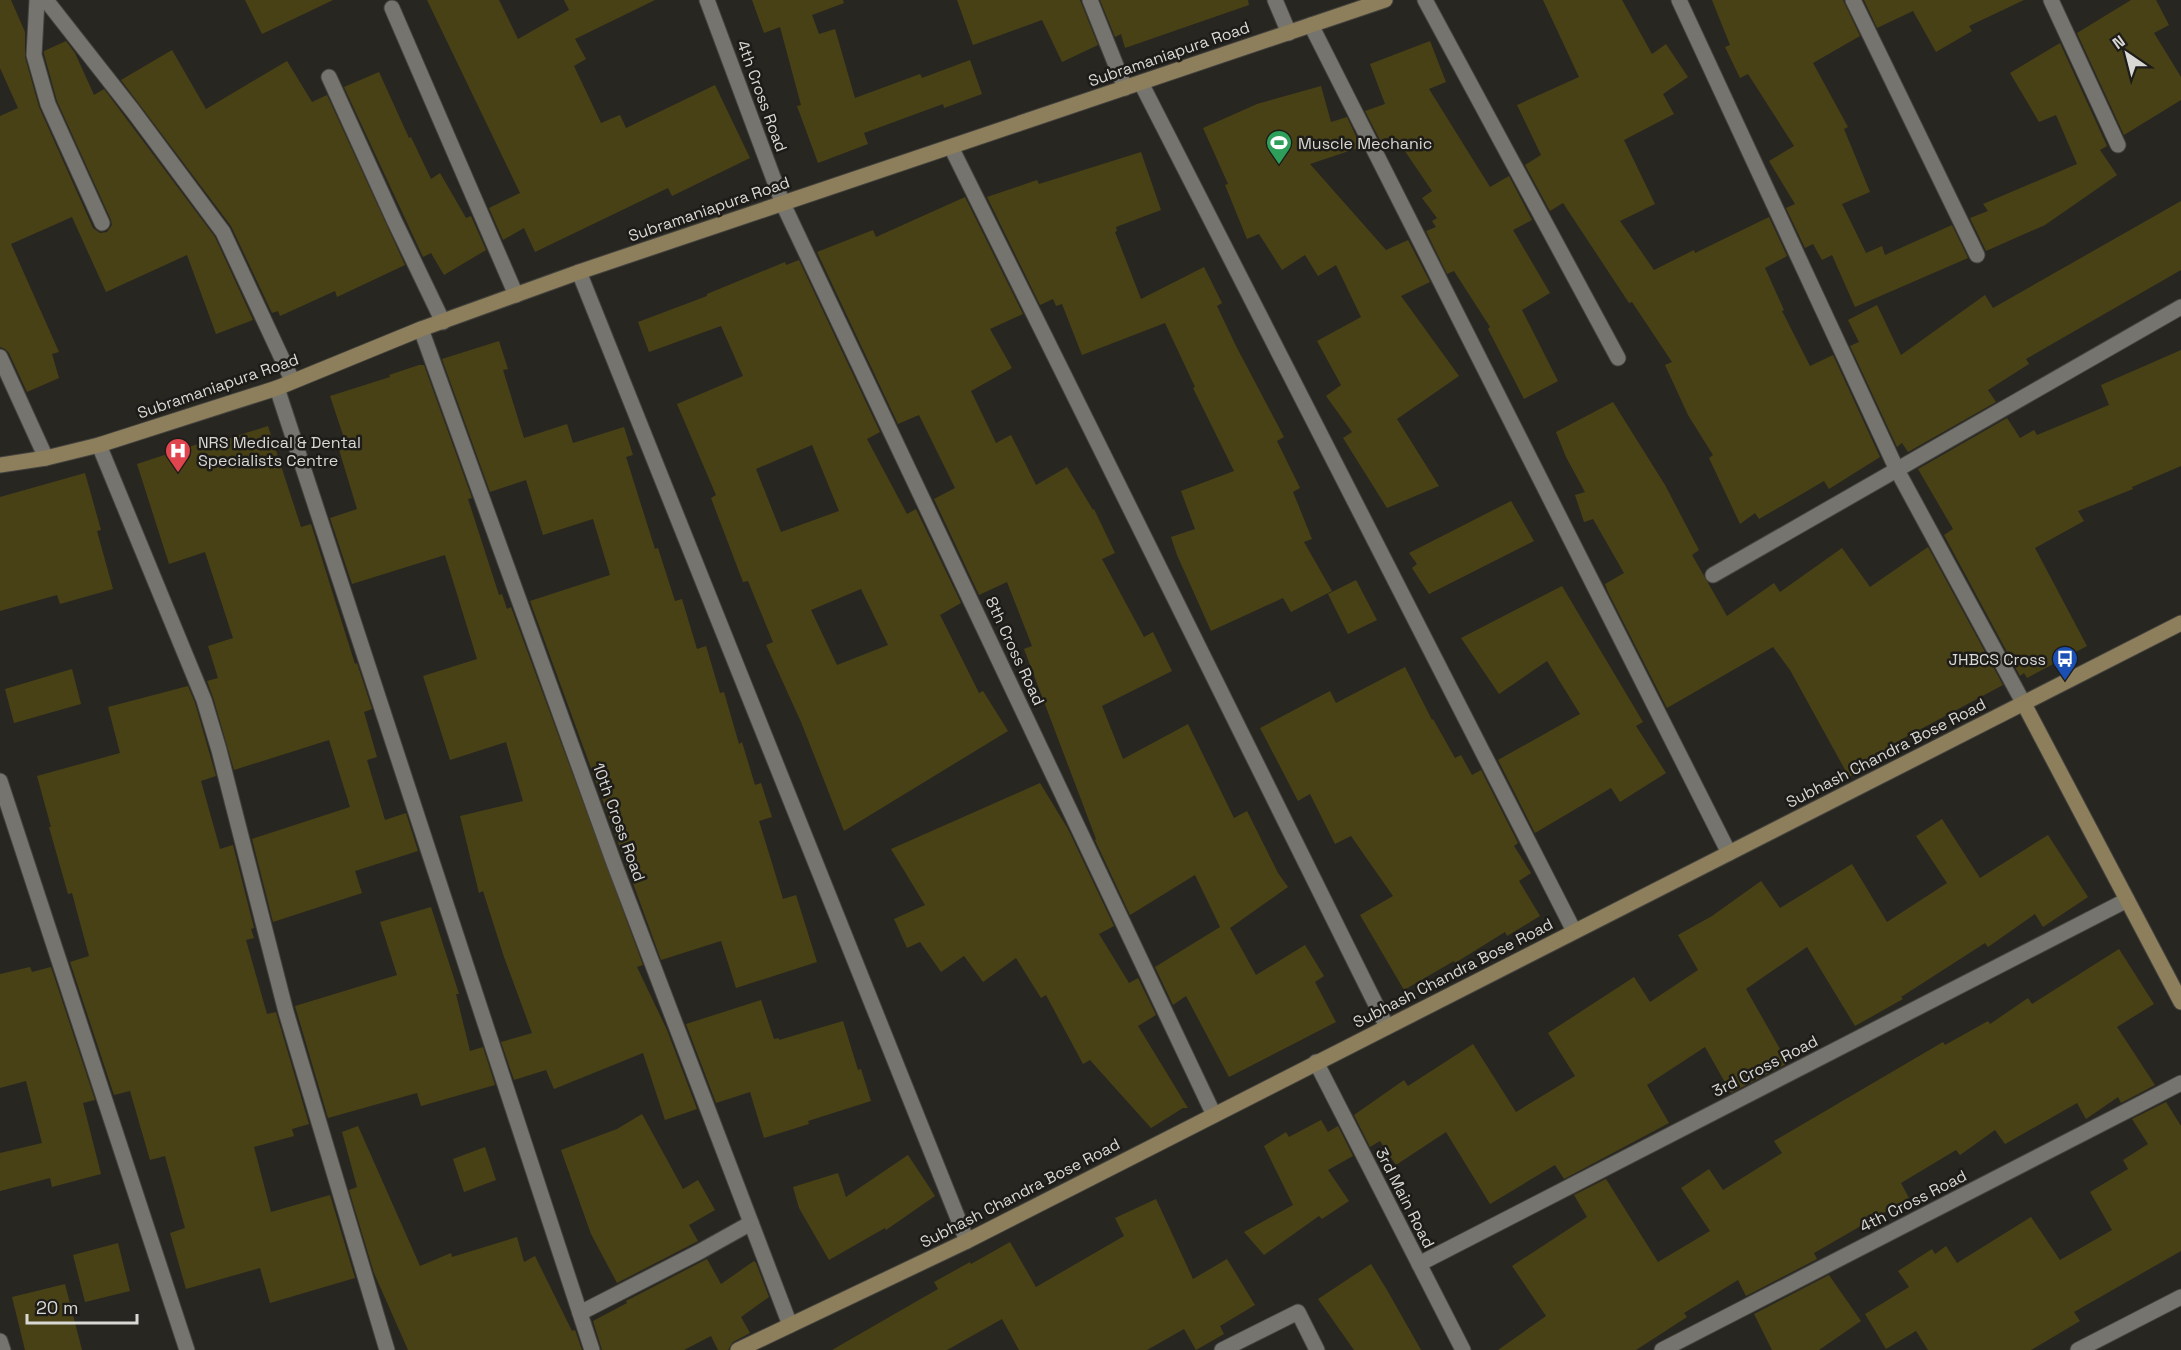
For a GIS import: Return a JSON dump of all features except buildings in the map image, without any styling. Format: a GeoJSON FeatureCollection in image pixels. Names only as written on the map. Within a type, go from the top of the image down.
{"type":"FeatureCollection","features":[{"type":"Feature","properties":{"kind":"street"},"geometry":{"type":"LineString","coordinates":[[37,0],[33,55],[48,104],[102,224]]}},
{"type":"Feature","properties":{"kind":"street"},"geometry":{"type":"LineString","coordinates":[[46,0],[224,232],[292,380]]}},
{"type":"Feature","properties":{"kind":"street","name":"4th Cross Road"},"geometry":{"type":"LineString","coordinates":[[707,0],[783,204]]}},
{"type":"Feature","properties":{"kind":"street"},"geometry":{"type":"LineString","coordinates":[[1090,0],[1125,88]]}},
{"type":"Feature","properties":{"kind":"street"},"geometry":{"type":"LineString","coordinates":[[1275,0],[1289,33]]}},
{"type":"Feature","properties":{"kind":"street","name":"Subramaniapura Road"},"geometry":{"type":"LineString","coordinates":[[0,465],[46,458],[99,445],[277,388],[421,329],[579,272],[1385,0]]}},
{"type":"Feature","properties":{"kind":"street"},"geometry":{"type":"LineString","coordinates":[[1425,0],[1618,358]]}},
{"type":"Feature","properties":{"kind":"street"},"geometry":{"type":"LineString","coordinates":[[1679,0],[1897,470],[2024,704],[2181,1002]]}},
{"type":"Feature","properties":{"kind":"street"},"geometry":{"type":"LineString","coordinates":[[1853,0],[1977,255]]}},
{"type":"Feature","properties":{"kind":"street"},"geometry":{"type":"LineString","coordinates":[[2051,0],[2118,145]]}},
{"type":"Feature","properties":{"kind":"street"},"geometry":{"type":"LineString","coordinates":[[392,8],[516,295]]}},
{"type":"Feature","properties":{"kind":"street"},"geometry":{"type":"LineString","coordinates":[[1311,25],[1730,852]]}},
{"type":"Feature","properties":{"kind":"street"},"geometry":{"type":"LineString","coordinates":[[329,77],[443,322]]}},
{"type":"Feature","properties":{"kind":"street"},"geometry":{"type":"LineString","coordinates":[[1141,83],[1574,931]]}},
{"type":"Feature","properties":{"kind":"street"},"geometry":{"type":"LineString","coordinates":[[951,147],[1387,1027]]}},
{"type":"Feature","properties":{"kind":"street","name":"8th Cross Road"},"geometry":{"type":"LineString","coordinates":[[783,204],[1214,1115]]}},
{"type":"Feature","properties":{"kind":"street"},"geometry":{"type":"LineString","coordinates":[[579,272],[967,1241]]}},
{"type":"Feature","properties":{"kind":"street"},"geometry":{"type":"LineString","coordinates":[[1713,574],[2181,307]]}},
{"type":"Feature","properties":{"kind":"street","name":"10th Cross Road"},"geometry":{"type":"LineString","coordinates":[[421,329],[614,863],[790,1325]]}},
{"type":"Feature","properties":{"kind":"street"},"geometry":{"type":"LineString","coordinates":[[0,357],[46,458]]}},
{"type":"Feature","properties":{"kind":"street"},"geometry":{"type":"LineString","coordinates":[[277,388],[592,1350]]}},
{"type":"Feature","properties":{"kind":"street"},"geometry":{"type":"LineString","coordinates":[[99,445],[204,700],[286,1012],[387,1350]]}},
{"type":"Feature","properties":{"kind":"street","name":"Subhash Chandra Bose Road"},"geometry":{"type":"LineString","coordinates":[[738,1350],[967,1241],[2181,623]]}},
{"type":"Feature","properties":{"kind":"street"},"geometry":{"type":"LineString","coordinates":[[0,781],[187,1350]]}},
{"type":"Feature","properties":{"kind":"street","name":"3rd Cross Road"},"geometry":{"type":"LineString","coordinates":[[1419,1264],[2127,900]]}},
{"type":"Feature","properties":{"kind":"street","name":"3rd Main Road"},"geometry":{"type":"LineString","coordinates":[[1316,1062],[1463,1350]]}},
{"type":"Feature","properties":{"kind":"street","name":"4th Cross Road"},"geometry":{"type":"LineString","coordinates":[[1662,1350],[2181,1083]]}},
{"type":"Feature","properties":{"kind":"street"},"geometry":{"type":"LineString","coordinates":[[580,1313],[751,1223]]}},
{"type":"Feature","properties":{"kind":"street"},"geometry":{"type":"LineString","coordinates":[[2078,1350],[2181,1297]]}},
{"type":"Feature","properties":{"kind":"street"},"geometry":{"type":"LineString","coordinates":[[1222,1350],[1298,1312],[1317,1350]]}},
{"type":"Feature","properties":{"kind":"street"},"geometry":{"type":"LineString","coordinates":[[0,1341],[3,1350]]}},
{"type":"Feature","properties":{"kind":"place","name":"Muscle Mechanic"},"geometry":{"type":"Point","coordinates":[1279,166]}},
{"type":"Feature","properties":{"kind":"place","name":"NRS Medical & Dental Specialists Centre"},"geometry":{"type":"Point","coordinates":[178,474]}},
{"type":"Feature","properties":{"kind":"place","name":"JHBCS Cross"},"geometry":{"type":"Point","coordinates":[2065,682]}}]}
